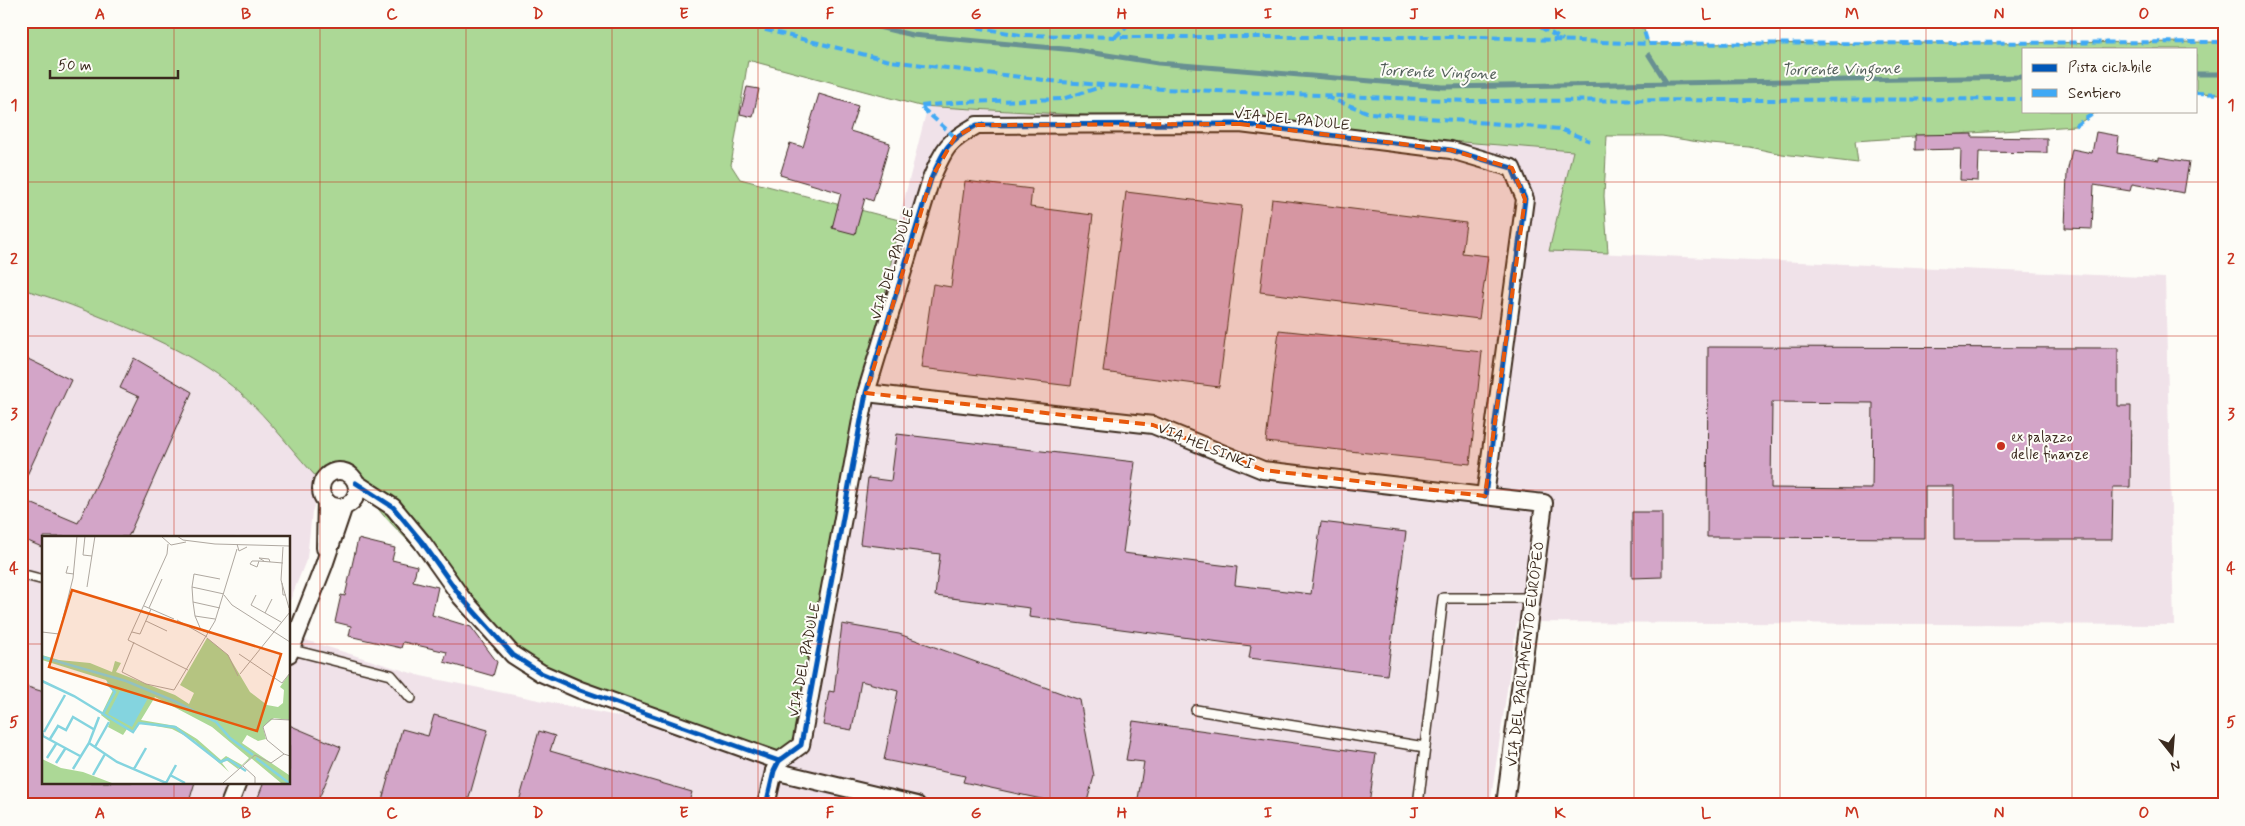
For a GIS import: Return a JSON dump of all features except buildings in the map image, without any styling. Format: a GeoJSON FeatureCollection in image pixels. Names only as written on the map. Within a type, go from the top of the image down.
{"type":"FeatureCollection","features":[{"type":"Feature","properties":{"kind":"street","name":"VIA DEL PADULE"},"geometry":{"type":"LineString","coordinates":[[776,766],[801,744],[866,393],[931,179],[943,152],[955,137],[977,125],[1240,124],[1451,150],[1512,168],[1525,199],[1485,496]]}},
{"type":"Feature","properties":{"kind":"street","name":"VIA HELSINKI"},"geometry":{"type":"LineString","coordinates":[[866,393],[1154,424],[1263,470],[1544,503]]}},
{"type":"Feature","properties":{"kind":"street"},"geometry":{"type":"LineString","coordinates":[[324,566],[326,501],[321,488],[324,479],[338,471],[347,473],[356,483],[393,507],[422,542],[461,597],[513,655],[541,673],[776,766],[917,805]]}},
{"type":"Feature","properties":{"kind":"street"},"geometry":{"type":"LineString","coordinates":[[326,501],[334,506],[350,504],[356,495],[356,483]]}},
{"type":"Feature","properties":{"kind":"street","name":"VIA DEL PARLAMENTO EUROPEO"},"geometry":{"type":"LineString","coordinates":[[1505,805],[1544,503]]}},
{"type":"Feature","properties":{"kind":"street"},"geometry":{"type":"LineString","coordinates":[[290,649],[324,566],[344,506]]}},
{"type":"Feature","properties":{"kind":"street"},"geometry":{"type":"LineString","coordinates":[[766,805],[776,766]]}},
{"type":"Feature","properties":{"kind":"street"},"geometry":{"type":"LineString","coordinates":[[229,805],[237,784]]}},
{"type":"Feature","properties":{"kind":"lane"},"geometry":{"type":"LineString","coordinates":[[21,574],[42,579]]}},
{"type":"Feature","properties":{"kind":"lane"},"geometry":{"type":"LineString","coordinates":[[1418,805],[1443,598],[1532,598]]}},
{"type":"Feature","properties":{"kind":"lane"},"geometry":{"type":"LineString","coordinates":[[290,651],[391,675],[411,698]]}},
{"type":"Feature","properties":{"kind":"lane"},"geometry":{"type":"LineString","coordinates":[[1196,710],[1425,747]]}},
{"type":"Feature","properties":{"kind":"highlighted area"},"geometry":{"type":"Polygon","coordinates":[[[1240,124],[1451,150],[1512,168],[1525,199],[1485,496],[1263,470],[1153,425],[866,393],[931,179],[955,137],[977,125],[1240,124]]]}},
{"type":"Feature","properties":{"kind":"shaded area"},"geometry":{"type":"Polygon","coordinates":[[[928,105],[1573,151],[1549,251],[2165,278],[2174,625],[1517,622],[1490,805],[21,805],[21,289],[45,295],[152,337],[192,357],[240,393],[277,430],[322,483],[312,512],[307,558],[290,600],[290,536],[42,536],[42,784],[290,784],[290,635],[421,676],[705,734],[801,745],[899,220],[928,105]]]}},
{"type":"Feature","properties":{"kind":"green space"},"geometry":{"type":"Polygon","coordinates":[[[21,21],[1081,21],[1106,25],[1107,21],[1641,21],[1649,44],[2224,42],[2224,94],[2198,93],[2198,48],[2022,48],[2022,112],[2096,112],[2075,126],[1855,141],[1858,163],[1662,136],[1607,136],[1604,196],[1608,253],[1549,251],[1573,151],[1240,124],[920,106],[748,60],[731,165],[740,179],[899,220],[801,745],[779,761],[541,673],[451,593],[418,551],[384,516],[350,475],[334,472],[327,476],[322,483],[262,414],[224,380],[191,358],[156,340],[71,305],[21,289],[21,21]]]}},
{"type":"Feature","properties":{"kind":"waterway","name":"Torrente Vingone"},"geometry":{"type":"LineString","coordinates":[[853,21],[912,35],[1075,50],[1158,63],[1443,87],[2022,77]]}},
{"type":"Feature","properties":{"kind":"waterway"},"geometry":{"type":"LineString","coordinates":[[1649,55],[1666,82]]}},
{"type":"Feature","properties":{"kind":"waterway","name":"Torrente Vingone"},"geometry":{"type":"LineString","coordinates":[[2198,74],[2224,74]]}},
{"type":"Feature","properties":{"kind":"marked path"},"geometry":{"type":"LineString","coordinates":[[730,21],[890,61],[1060,82],[1164,89],[1470,101],[2022,99]]}},
{"type":"Feature","properties":{"kind":"marked path"},"geometry":{"type":"LineString","coordinates":[[942,21],[1020,35],[1115,37],[1480,37],[1648,44],[2224,42]]}},
{"type":"Feature","properties":{"kind":"marked path"},"geometry":{"type":"LineString","coordinates":[[1115,37],[1132,21]]}},
{"type":"Feature","properties":{"kind":"marked path"},"geometry":{"type":"LineString","coordinates":[[1530,21],[1563,40]]}},
{"type":"Feature","properties":{"kind":"marked path"},"geometry":{"type":"LineString","coordinates":[[1641,21],[1648,44]]}},
{"type":"Feature","properties":{"kind":"marked path"},"geometry":{"type":"LineString","coordinates":[[955,137],[920,106],[961,102],[1062,99],[1101,87]]}},
{"type":"Feature","properties":{"kind":"marked path"},"geometry":{"type":"LineString","coordinates":[[2198,93],[2224,94]]}},
{"type":"Feature","properties":{"kind":"marked path"},"geometry":{"type":"LineString","coordinates":[[1326,97],[1370,113],[1560,129],[1590,141]]}},
{"type":"Feature","properties":{"kind":"marked path"},"geometry":{"type":"LineString","coordinates":[[2075,126],[2096,112]]}},
{"type":"Feature","properties":{"kind":"cycle path"},"geometry":{"type":"LineString","coordinates":[[766,805],[774,771],[779,761],[801,745],[866,393],[931,179],[948,146],[959,136],[977,125],[1240,124],[1451,150],[1512,168],[1525,199],[1485,496]]}},
{"type":"Feature","properties":{"kind":"cycle path"},"geometry":{"type":"LineString","coordinates":[[356,483],[393,507],[422,542],[461,597],[513,655],[541,673],[580,690],[779,761]]}},
{"type":"Feature","properties":{"kind":"place","name":"ex palazzo delle finanze"},"geometry":{"type":"Point","coordinates":[2001,446]}}]}
